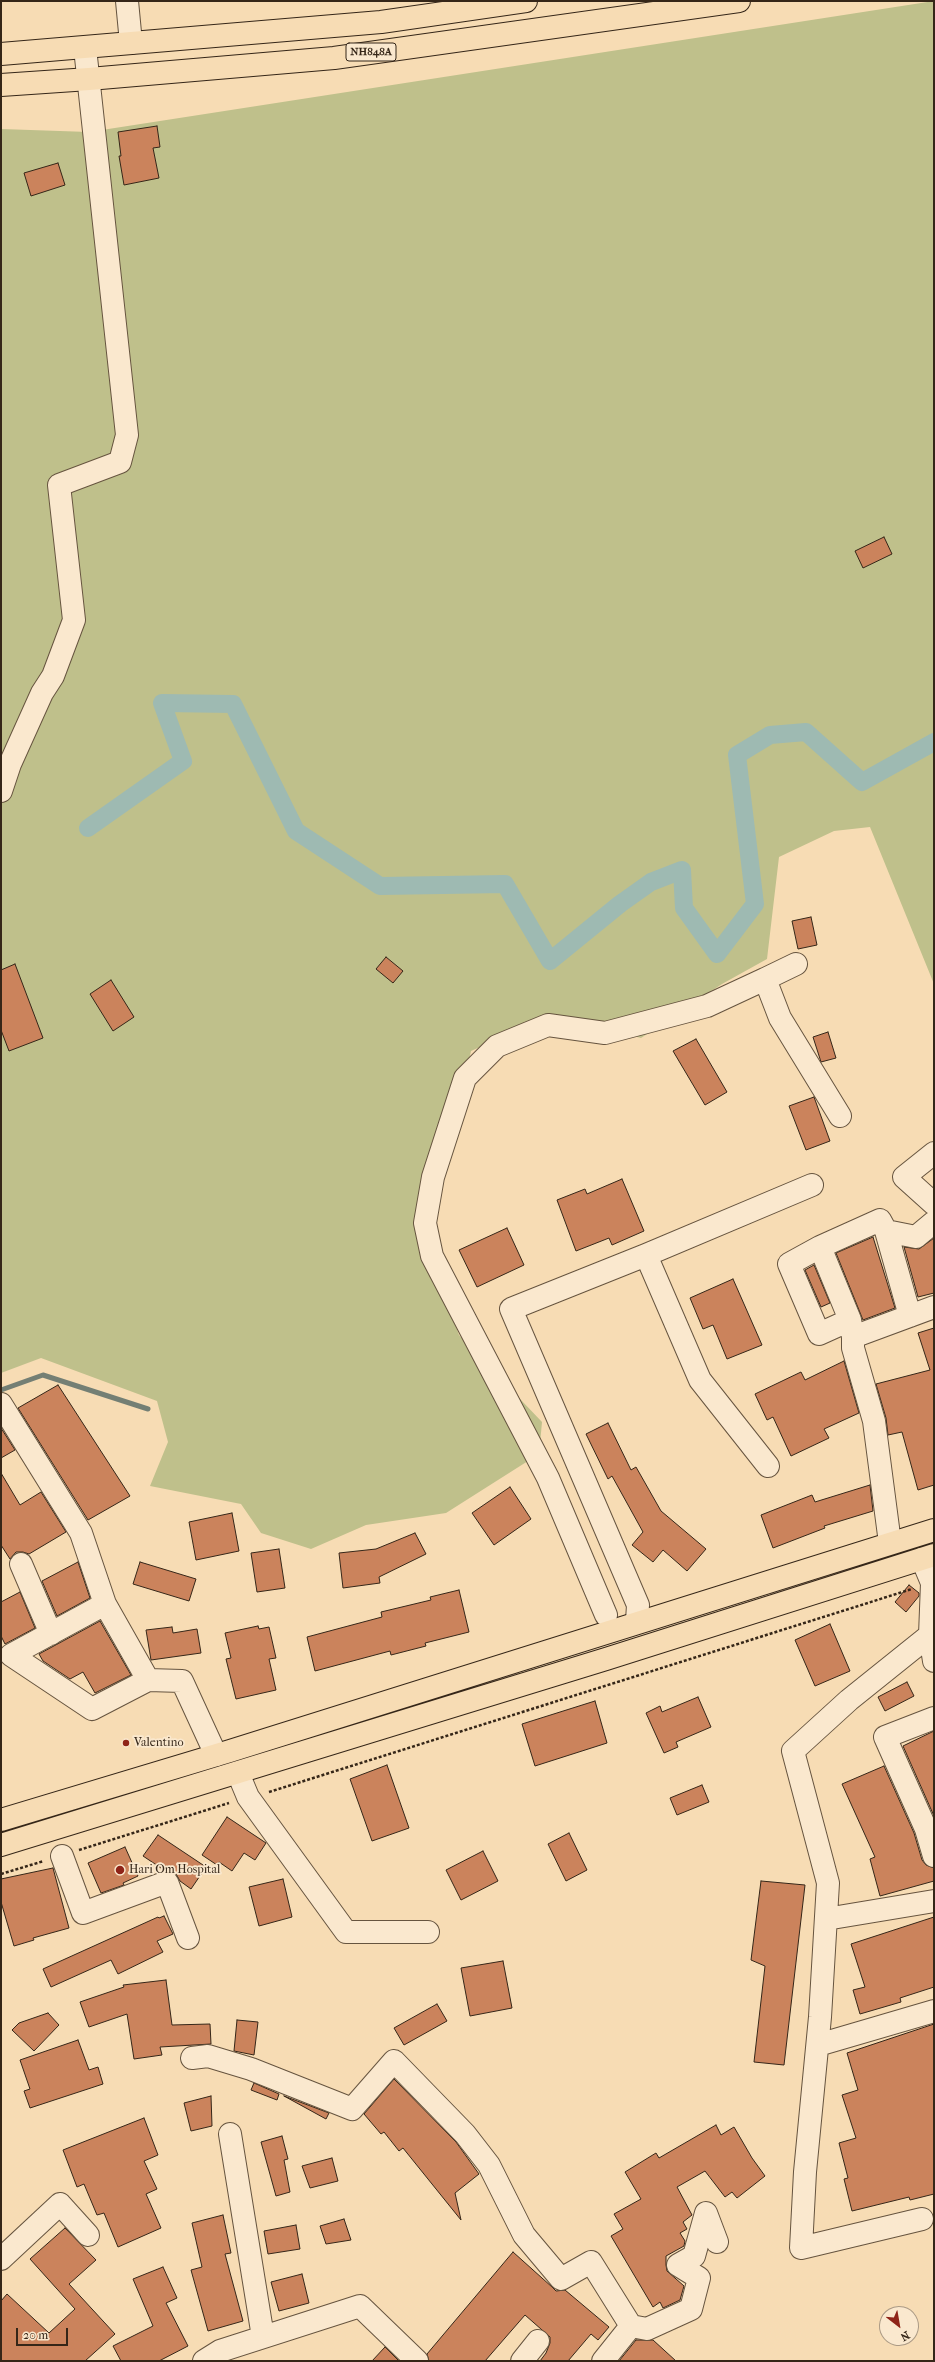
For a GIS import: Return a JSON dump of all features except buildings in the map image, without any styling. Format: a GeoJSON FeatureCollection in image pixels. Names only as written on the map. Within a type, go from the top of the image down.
{"type":"FeatureCollection","features":[{"type":"Feature","properties":{"kind":"main road","name":"NH848A"},"geometry":{"type":"LineString","coordinates":[[1,54],[381,22],[526,1]]}},
{"type":"Feature","properties":{"kind":"main road","name":"NH848A"},"geometry":{"type":"LineString","coordinates":[[1,85],[334,58],[739,1]]}},
{"type":"Feature","properties":{"kind":"main road"},"geometry":{"type":"LineString","coordinates":[[1,1820],[223,1753],[602,1624],[637,1621],[934,1530]]}},
{"type":"Feature","properties":{"kind":"main road"},"geometry":{"type":"LineString","coordinates":[[1,1845],[606,1659],[928,1557]]}},
{"type":"Feature","properties":{"kind":"main road"},"geometry":{"type":"LineString","coordinates":[[602,1624],[606,1659]]}},
{"type":"Feature","properties":{"kind":"main road"},"geometry":{"type":"LineString","coordinates":[[223,1753],[238,1772]]}},
{"type":"Feature","properties":{"kind":"street"},"geometry":{"type":"LineString","coordinates":[[127,1],[131,43]]}},
{"type":"Feature","properties":{"kind":"street"},"geometry":{"type":"LineString","coordinates":[[1,791],[10,764],[42,693],[53,676],[74,620],[59,485],[120,462],[127,435],[85,48]]}},
{"type":"Feature","properties":{"kind":"street"},"geometry":{"type":"LineString","coordinates":[[602,1624],[548,1478],[432,1256],[425,1223],[433,1177],[465,1078],[497,1046],[548,1025],[605,1033],[707,1006],[765,980],[796,964]]}},
{"type":"Feature","properties":{"kind":"street"},"geometry":{"type":"LineString","coordinates":[[765,980],[780,1018],[840,1116]]}},
{"type":"Feature","properties":{"kind":"street"},"geometry":{"type":"LineString","coordinates":[[934,1153],[904,1177],[934,1204]]}},
{"type":"Feature","properties":{"kind":"street"},"geometry":{"type":"LineString","coordinates":[[637,1621],[638,1605],[510,1309],[646,1255],[812,1185]]}},
{"type":"Feature","properties":{"kind":"street"},"geometry":{"type":"LineString","coordinates":[[910,1316],[886,1232],[880,1220],[820,1247],[789,1264],[819,1334],[910,1316],[934,1307]]}},
{"type":"Feature","properties":{"kind":"street"},"geometry":{"type":"LineString","coordinates":[[886,1232],[916,1237],[934,1222]]}},
{"type":"Feature","properties":{"kind":"street"},"geometry":{"type":"LineString","coordinates":[[820,1247],[851,1328],[853,1348],[874,1421],[890,1543]]}},
{"type":"Feature","properties":{"kind":"street"},"geometry":{"type":"LineString","coordinates":[[646,1255],[700,1380],[768,1466]]}},
{"type":"Feature","properties":{"kind":"street"},"geometry":{"type":"LineString","coordinates":[[1,1404],[81,1533],[105,1604],[148,1680]]}},
{"type":"Feature","properties":{"kind":"street"},"geometry":{"type":"LineString","coordinates":[[928,1557],[932,1583],[930,1635],[934,1661]]}},
{"type":"Feature","properties":{"kind":"street"},"geometry":{"type":"LineString","coordinates":[[21,1564],[50,1634]]}},
{"type":"Feature","properties":{"kind":"street"},"geometry":{"type":"LineString","coordinates":[[105,1604],[11,1655],[92,1709],[148,1680],[182,1680],[223,1753]]}},
{"type":"Feature","properties":{"kind":"street"},"geometry":{"type":"LineString","coordinates":[[922,2219],[801,2248],[805,2172],[818,2045],[828,1883],[792,1751],[849,1700],[930,1635]]}},
{"type":"Feature","properties":{"kind":"street"},"geometry":{"type":"LineString","coordinates":[[934,1718],[884,1737],[926,1828],[934,1856]]}},
{"type":"Feature","properties":{"kind":"street"},"geometry":{"type":"LineString","coordinates":[[238,1772],[248,1797],[346,1932],[428,1932]]}},
{"type":"Feature","properties":{"kind":"street"},"geometry":{"type":"LineString","coordinates":[[62,1856],[83,1913],[167,1882],[188,1938]]}},
{"type":"Feature","properties":{"kind":"street"},"geometry":{"type":"LineString","coordinates":[[826,1919],[934,1901]]}},
{"type":"Feature","properties":{"kind":"street"},"geometry":{"type":"LineString","coordinates":[[818,2045],[934,2011]]}},
{"type":"Feature","properties":{"kind":"street"},"geometry":{"type":"LineString","coordinates":[[192,2058],[208,2056],[251,2069],[352,2110],[394,2061],[465,2134],[489,2164],[524,2235],[561,2279],[591,2262],[631,2326],[648,2329],[691,2309],[699,2278],[678,2265],[694,2256],[706,2213],[717,2242]]}},
{"type":"Feature","properties":{"kind":"street"},"geometry":{"type":"LineString","coordinates":[[230,2134],[263,2337]]}},
{"type":"Feature","properties":{"kind":"street"},"geometry":{"type":"LineString","coordinates":[[1,2259],[60,2204],[88,2235]]}},
{"type":"Feature","properties":{"kind":"street"},"geometry":{"type":"LineString","coordinates":[[204,2361],[220,2352],[360,2306],[417,2361]]}},
{"type":"Feature","properties":{"kind":"street"},"geometry":{"type":"LineString","coordinates":[[603,2361],[631,2326]]}},
{"type":"Feature","properties":{"kind":"street"},"geometry":{"type":"LineString","coordinates":[[522,2361],[538,2341]]}},
{"type":"Feature","properties":{"kind":"path"},"geometry":{"type":"LineString","coordinates":[[1,1874],[932,1583]]}},
{"type":"Feature","properties":{"kind":"green space"},"geometry":{"type":"Polygon","coordinates":[[[934,1],[934,984],[870,827],[834,831],[779,857],[767,959],[722,984],[641,1038],[554,1014],[471,1051],[465,1078],[420,1222],[459,1335],[542,1422],[539,1454],[446,1513],[366,1525],[311,1549],[261,1533],[241,1504],[150,1486],[168,1442],[157,1401],[41,1358],[1,1373],[1,129],[89,132],[934,1]]]}},
{"type":"Feature","properties":{"kind":"waterway"},"geometry":{"type":"LineString","coordinates":[[88,828],[183,761],[162,703],[233,704],[296,831],[380,886],[505,884],[550,961],[620,904],[651,882],[682,870],[684,908],[717,954],[755,904],[737,755],[770,735],[806,732],[862,782],[934,742]]}},
{"type":"Feature","properties":{"kind":"waterway"},"geometry":{"type":"LineString","coordinates":[[1,1390],[43,1375],[148,1409]]}},
{"type":"Feature","properties":{"kind":"place","name":"Valentino"},"geometry":{"type":"Point","coordinates":[126,1743]}},
{"type":"Feature","properties":{"kind":"place","name":"Hari Om Hospital"},"geometry":{"type":"Point","coordinates":[120,1870]}}]}
